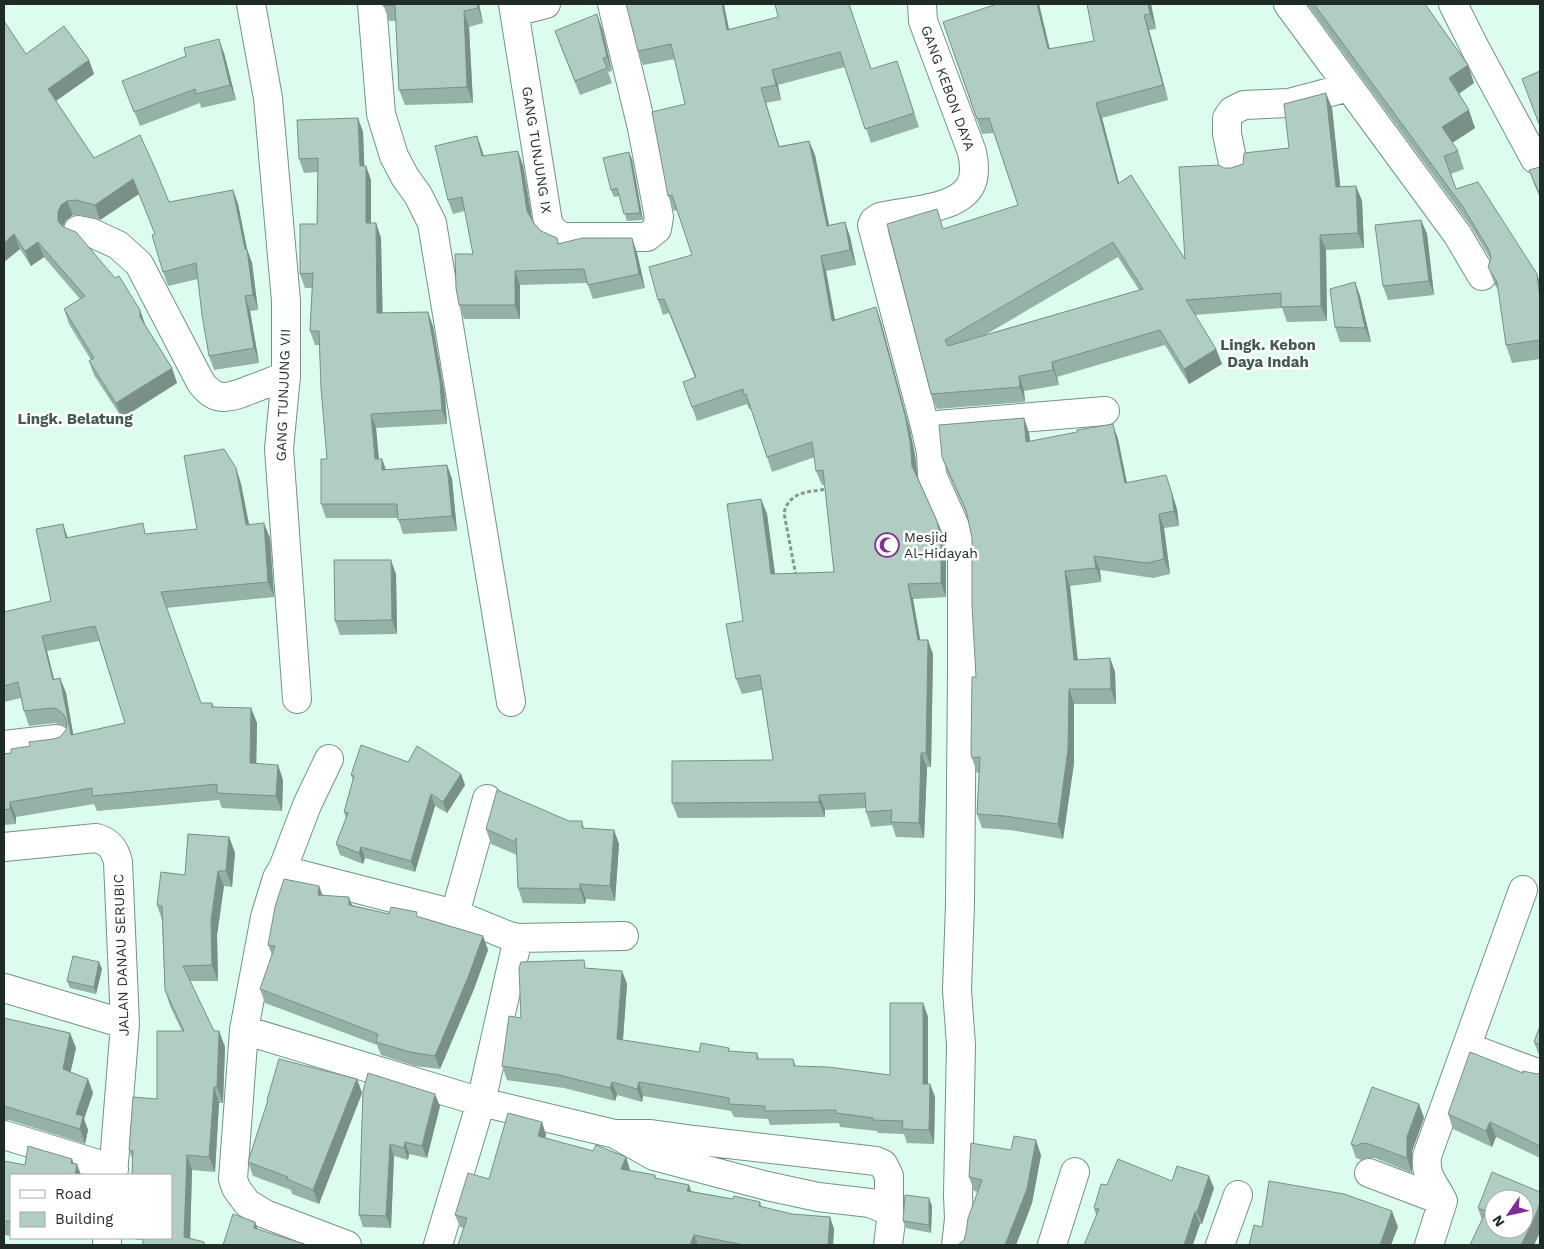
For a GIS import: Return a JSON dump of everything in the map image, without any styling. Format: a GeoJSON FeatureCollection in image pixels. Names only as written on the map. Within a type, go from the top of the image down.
{"type":"FeatureCollection","features":[{"type":"Feature","properties":{"kind":"street","name":"GANG TUNJUNG VII"},"geometry":{"type":"LineString","coordinates":[[251,4],[268,98],[286,301],[286,376],[280,449],[297,699]]}},
{"type":"Feature","properties":{"kind":"street"},"geometry":{"type":"LineString","coordinates":[[372,4],[378,92],[385,130],[394,156],[405,177],[418,195],[432,223],[511,702]]}},
{"type":"Feature","properties":{"kind":"street"},"geometry":{"type":"LineString","coordinates":[[514,8],[546,4]]}},
{"type":"Feature","properties":{"kind":"street","name":"GANG TUNJUNG IX"},"geometry":{"type":"LineString","coordinates":[[514,8],[550,228],[564,237],[647,237],[656,229],[659,217],[642,128],[612,4]]}},
{"type":"Feature","properties":{"kind":"street","name":"GANG KEBON DAYA"},"geometry":{"type":"LineString","coordinates":[[922,4],[922,21],[958,113],[975,166],[973,180],[968,190],[953,201],[931,208],[880,216],[874,221],[872,230],[925,426]]}},
{"type":"Feature","properties":{"kind":"street"},"geometry":{"type":"LineString","coordinates":[[1288,4],[1457,234],[1482,276]]}},
{"type":"Feature","properties":{"kind":"street"},"geometry":{"type":"LineString","coordinates":[[1453,4],[1474,48],[1535,159]]}},
{"type":"Feature","properties":{"kind":"street"},"geometry":{"type":"LineString","coordinates":[[1234,168],[1227,134],[1227,118],[1232,111],[1244,105],[1289,103],[1349,87]]}},
{"type":"Feature","properties":{"kind":"street"},"geometry":{"type":"LineString","coordinates":[[78,230],[92,233],[118,245],[139,264],[200,381],[208,392],[216,396],[229,397],[286,376]]}},
{"type":"Feature","properties":{"kind":"street"},"geometry":{"type":"LineString","coordinates":[[956,1245],[959,1219],[961,1045],[957,990],[960,904],[962,556],[957,531],[932,475],[931,454],[925,426],[1105,411]]}},
{"type":"Feature","properties":{"kind":"street"},"geometry":{"type":"LineString","coordinates":[[4,745],[57,739]]}},
{"type":"Feature","properties":{"kind":"street"},"geometry":{"type":"LineString","coordinates":[[329,759],[307,805],[283,868],[277,878],[265,917],[244,1030],[234,1179],[236,1188],[247,1203],[265,1214],[347,1245]]}},
{"type":"Feature","properties":{"kind":"street"},"geometry":{"type":"LineString","coordinates":[[456,914],[487,799]]}},
{"type":"Feature","properties":{"kind":"street","name":"JALAN DANAU SERUBIC"},"geometry":{"type":"LineString","coordinates":[[4,847],[91,838],[104,841],[114,850],[118,862],[125,1024],[114,1172]]}},
{"type":"Feature","properties":{"kind":"street"},"geometry":{"type":"LineString","coordinates":[[283,868],[291,872],[456,914],[518,938],[624,936]]}},
{"type":"Feature","properties":{"kind":"street"},"geometry":{"type":"LineString","coordinates":[[1429,1245],[1443,1201],[1429,1178],[1426,1168],[1427,1156],[1523,890]]}},
{"type":"Feature","properties":{"kind":"street"},"geometry":{"type":"LineString","coordinates":[[438,1245],[481,1102],[518,938]]}},
{"type":"Feature","properties":{"kind":"street"},"geometry":{"type":"LineString","coordinates":[[4,988],[125,1024]]}},
{"type":"Feature","properties":{"kind":"street"},"geometry":{"type":"LineString","coordinates":[[244,1030],[481,1102],[615,1134],[651,1134],[871,1160],[883,1164],[888,1176],[891,1221],[888,1245]]}},
{"type":"Feature","properties":{"kind":"street"},"geometry":{"type":"LineString","coordinates":[[1467,1047],[1540,1074]]}},
{"type":"Feature","properties":{"kind":"street"},"geometry":{"type":"LineString","coordinates":[[4,1134],[114,1172]]}},
{"type":"Feature","properties":{"kind":"street"},"geometry":{"type":"LineString","coordinates":[[615,1134],[654,1156],[767,1186],[818,1197],[870,1202],[889,1212]]}},
{"type":"Feature","properties":{"kind":"street"},"geometry":{"type":"LineString","coordinates":[[767,1186],[775,1150]]}},
{"type":"Feature","properties":{"kind":"street"},"geometry":{"type":"LineString","coordinates":[[1052,1245],[1075,1172]]}},
{"type":"Feature","properties":{"kind":"street"},"geometry":{"type":"LineString","coordinates":[[1368,1173],[1443,1201]]}},
{"type":"Feature","properties":{"kind":"street"},"geometry":{"type":"LineString","coordinates":[[1220,1245],[1238,1196]]}},
{"type":"Feature","properties":{"kind":"path"},"geometry":{"type":"LineString","coordinates":[[797,582],[784,513],[786,505],[801,493],[834,488]]}},
{"type":"Feature","properties":{"kind":"building"},"geometry":{"type":"Polygon","coordinates":[[[383,4],[477,4],[478,8],[464,11],[467,87],[399,90],[395,5],[383,6],[383,4]]]}},
{"type":"Feature","properties":{"kind":"building"},"geometry":{"type":"Polygon","coordinates":[[[626,4],[722,4],[727,30],[778,17],[775,4],[849,4],[871,69],[897,61],[914,113],[865,129],[840,52],[772,70],[776,85],[761,88],[779,147],[809,141],[827,226],[845,222],[850,250],[821,256],[832,321],[876,307],[905,415],[912,466],[937,521],[941,543],[941,583],[908,584],[918,640],[928,640],[926,753],[921,753],[919,823],[891,822],[892,810],[866,812],[865,793],[819,795],[819,802],[672,803],[672,761],[773,760],[760,675],[736,679],[726,624],[743,621],[727,504],[761,499],[771,574],[834,572],[823,470],[816,471],[812,442],[767,457],[743,389],[692,407],[683,382],[696,377],[664,299],[658,300],[649,267],[692,255],[672,195],[668,196],[652,112],[685,104],[671,44],[638,51],[626,4]]]}},
{"type":"Feature","properties":{"kind":"building"},"geometry":{"type":"Polygon","coordinates":[[[1037,4],[1048,49],[1094,41],[1087,4],[1148,4],[1150,14],[1144,15],[1163,85],[1096,103],[1118,184],[1131,175],[1185,259],[1179,167],[1219,165],[1224,168],[1231,168],[1243,164],[1244,153],[1289,148],[1284,104],[1326,93],[1336,187],[1356,186],[1358,233],[1320,235],[1321,306],[1281,307],[1281,293],[1186,300],[1216,349],[1184,369],[1160,330],[1052,362],[1053,370],[1019,376],[1020,387],[931,394],[887,224],[937,209],[943,229],[1018,205],[989,118],[977,119],[943,22],[994,5],[1037,4]],[[1113,242],[945,340],[948,346],[1143,289],[1113,242]]]}},
{"type":"Feature","properties":{"kind":"building"},"geometry":{"type":"Polygon","coordinates":[[[1314,4],[1425,4],[1468,65],[1449,78],[1469,110],[1442,127],[1458,151],[1444,156],[1456,189],[1478,182],[1537,274],[1540,298],[1540,340],[1506,345],[1497,282],[1488,267],[1491,258],[1489,250],[1463,207],[1314,4]]]}},
{"type":"Feature","properties":{"kind":"building"},"geometry":{"type":"Polygon","coordinates":[[[597,14],[607,57],[603,58],[607,68],[575,81],[555,31],[597,14]]]}},
{"type":"Feature","properties":{"kind":"building"},"geometry":{"type":"Polygon","coordinates":[[[4,21],[26,54],[64,26],[89,60],[48,89],[94,158],[140,135],[169,202],[233,190],[245,249],[247,249],[253,295],[245,296],[254,348],[209,356],[196,263],[163,272],[152,235],[155,234],[133,179],[95,205],[76,200],[67,201],[61,205],[58,212],[58,221],[63,227],[76,232],[115,278],[119,276],[140,310],[140,317],[172,368],[116,403],[89,361],[94,358],[64,309],[85,296],[38,242],[25,251],[14,234],[4,243],[4,21]]]}},
{"type":"Feature","properties":{"kind":"building"},"geometry":{"type":"Polygon","coordinates":[[[219,39],[230,85],[196,94],[195,89],[134,112],[122,81],[186,56],[184,48],[219,39]]]}},
{"type":"Feature","properties":{"kind":"building"},"geometry":{"type":"Polygon","coordinates":[[[1540,71],[1540,123],[1539,124],[1522,79],[1540,71]]]}},
{"type":"Feature","properties":{"kind":"building"},"geometry":{"type":"Polygon","coordinates":[[[358,118],[360,166],[366,166],[366,223],[376,223],[377,313],[428,312],[440,382],[442,410],[371,414],[375,459],[382,459],[382,470],[447,465],[452,516],[398,520],[397,504],[321,504],[321,459],[327,459],[321,388],[319,331],[310,331],[313,273],[300,274],[300,224],[317,224],[318,158],[299,159],[297,120],[358,118]]]}},
{"type":"Feature","properties":{"kind":"building"},"geometry":{"type":"Polygon","coordinates":[[[477,136],[482,156],[518,151],[527,211],[541,231],[557,238],[558,244],[582,238],[632,238],[639,274],[588,285],[584,269],[515,271],[515,305],[459,305],[456,288],[455,254],[473,254],[462,197],[448,200],[435,146],[477,136]]]}},
{"type":"Feature","properties":{"kind":"building"},"geometry":{"type":"Polygon","coordinates":[[[629,152],[640,213],[624,214],[617,188],[611,190],[603,158],[629,152]]]}},
{"type":"Feature","properties":{"kind":"building"},"geometry":{"type":"Polygon","coordinates":[[[1540,167],[1540,195],[1529,170],[1540,167]]]}},
{"type":"Feature","properties":{"kind":"building"},"geometry":{"type":"Polygon","coordinates":[[[1421,220],[1429,281],[1383,286],[1375,225],[1421,220]]]}},
{"type":"Feature","properties":{"kind":"building"},"geometry":{"type":"Polygon","coordinates":[[[1355,282],[1365,328],[1335,327],[1330,289],[1355,282]]]}},
{"type":"Feature","properties":{"kind":"building"},"geometry":{"type":"Polygon","coordinates":[[[1024,418],[1026,442],[1113,424],[1125,483],[1166,475],[1172,494],[1174,511],[1159,514],[1164,559],[1147,563],[1094,556],[1096,568],[1065,571],[1074,660],[1110,658],[1111,689],[1069,689],[1068,749],[1058,824],[977,814],[980,757],[972,758],[971,753],[972,677],[976,677],[972,606],[972,538],[966,510],[942,457],[939,425],[1024,418]]]}},
{"type":"Feature","properties":{"kind":"building"},"geometry":{"type":"Polygon","coordinates":[[[224,449],[236,468],[246,525],[264,523],[268,582],[161,592],[201,703],[212,703],[212,707],[251,708],[250,763],[278,765],[276,796],[217,793],[217,784],[92,796],[92,788],[10,802],[10,809],[4,810],[4,754],[11,753],[11,749],[30,746],[29,742],[60,737],[66,730],[67,722],[64,715],[57,709],[24,711],[18,682],[4,686],[4,612],[51,601],[36,529],[63,524],[66,538],[143,523],[145,534],[197,529],[184,456],[224,449]],[[95,626],[42,636],[53,680],[60,678],[71,735],[125,723],[95,626]]]}},
{"type":"Feature","properties":{"kind":"building"},"geometry":{"type":"Polygon","coordinates":[[[334,560],[391,560],[392,620],[335,621],[334,560]]]}},
{"type":"Feature","properties":{"kind":"building"},"geometry":{"type":"Polygon","coordinates":[[[361,745],[408,762],[417,746],[461,774],[443,802],[431,794],[411,861],[361,847],[359,853],[336,844],[348,813],[344,812],[354,776],[351,775],[361,745]]]}},
{"type":"Feature","properties":{"kind":"building"},"geometry":{"type":"Polygon","coordinates":[[[497,790],[569,821],[582,821],[582,828],[614,830],[610,886],[580,884],[580,889],[518,888],[516,838],[515,842],[486,829],[497,790]]]}},
{"type":"Feature","properties":{"kind":"building"},"geometry":{"type":"Polygon","coordinates":[[[188,834],[229,837],[226,871],[218,871],[211,920],[212,965],[183,966],[214,1031],[219,1031],[217,1087],[214,1087],[209,1157],[187,1155],[184,1237],[204,1242],[203,1245],[142,1245],[144,1239],[172,1239],[172,1174],[132,1174],[133,1151],[129,1150],[133,1097],[157,1099],[157,1031],[184,1031],[165,990],[162,906],[157,905],[161,872],[185,875],[188,834]]]}},
{"type":"Feature","properties":{"kind":"building"},"geometry":{"type":"Polygon","coordinates":[[[284,879],[319,886],[318,895],[349,897],[349,905],[389,914],[391,907],[417,912],[416,916],[483,936],[435,1056],[410,1052],[376,1042],[378,1034],[260,989],[275,946],[268,945],[275,907],[284,879]]]}},
{"type":"Feature","properties":{"kind":"building"},"geometry":{"type":"Polygon","coordinates":[[[73,956],[99,962],[94,987],[67,981],[73,956]]]}},
{"type":"Feature","properties":{"kind":"building"},"geometry":{"type":"Polygon","coordinates":[[[584,960],[585,968],[622,971],[617,1039],[699,1052],[701,1043],[729,1048],[728,1051],[757,1053],[757,1059],[793,1059],[794,1066],[828,1067],[890,1075],[890,1003],[923,1003],[923,1084],[930,1084],[929,1130],[902,1129],[903,1121],[873,1120],[873,1118],[836,1113],[836,1110],[765,1111],[765,1106],[729,1104],[729,1098],[639,1082],[637,1089],[612,1082],[610,1088],[559,1075],[502,1066],[509,1016],[521,1018],[519,968],[521,962],[584,960]]]}},
{"type":"Feature","properties":{"kind":"building"},"geometry":{"type":"Polygon","coordinates":[[[4,1018],[70,1033],[63,1069],[88,1079],[76,1114],[83,1116],[80,1129],[4,1106],[4,1018]]]}},
{"type":"Feature","properties":{"kind":"building"},"geometry":{"type":"Polygon","coordinates":[[[1540,1026],[1540,1045],[1534,1042],[1540,1026]]]}},
{"type":"Feature","properties":{"kind":"building"},"geometry":{"type":"Polygon","coordinates":[[[1470,1052],[1523,1073],[1523,1071],[1540,1073],[1540,1146],[1490,1122],[1486,1131],[1448,1114],[1470,1052]]]}},
{"type":"Feature","properties":{"kind":"building"},"geometry":{"type":"Polygon","coordinates":[[[279,1059],[357,1079],[313,1190],[287,1179],[288,1177],[248,1162],[279,1059]]]}},
{"type":"Feature","properties":{"kind":"building"},"geometry":{"type":"Polygon","coordinates":[[[368,1073],[435,1094],[422,1146],[405,1142],[404,1148],[390,1144],[386,1216],[359,1215],[363,1091],[368,1073]]]}},
{"type":"Feature","properties":{"kind":"building"},"geometry":{"type":"Polygon","coordinates":[[[1372,1087],[1419,1104],[1407,1137],[1407,1158],[1369,1144],[1362,1143],[1356,1146],[1351,1144],[1372,1087]]]}},
{"type":"Feature","properties":{"kind":"building"},"geometry":{"type":"Polygon","coordinates":[[[508,1113],[542,1122],[538,1136],[593,1151],[596,1145],[626,1157],[621,1169],[655,1175],[655,1178],[689,1185],[687,1191],[733,1199],[734,1196],[760,1202],[759,1206],[792,1214],[830,1217],[828,1245],[744,1245],[694,1235],[690,1245],[458,1245],[467,1218],[455,1215],[468,1173],[489,1179],[508,1113]]]}},
{"type":"Feature","properties":{"kind":"building"},"geometry":{"type":"Polygon","coordinates":[[[1014,1136],[1036,1140],[1027,1189],[1005,1245],[958,1245],[964,1240],[968,1218],[982,1180],[969,1177],[971,1143],[1011,1150],[1014,1136]]]}},
{"type":"Feature","properties":{"kind":"building"},"geometry":{"type":"Polygon","coordinates":[[[28,1146],[72,1159],[71,1163],[77,1164],[75,1174],[10,1174],[10,1221],[4,1221],[4,1161],[25,1165],[28,1146]]]}},
{"type":"Feature","properties":{"kind":"building"},"geometry":{"type":"Polygon","coordinates":[[[1118,1159],[1172,1181],[1177,1166],[1209,1176],[1184,1245],[1084,1245],[1099,1209],[1094,1208],[1101,1184],[1107,1185],[1118,1159]]]}},
{"type":"Feature","properties":{"kind":"building"},"geometry":{"type":"Polygon","coordinates":[[[1492,1172],[1533,1189],[1485,1189],[1492,1172]]]}},
{"type":"Feature","properties":{"kind":"building"},"geometry":{"type":"Polygon","coordinates":[[[1269,1181],[1344,1194],[1392,1211],[1380,1245],[1249,1245],[1254,1225],[1262,1227],[1269,1181]]]}},
{"type":"Feature","properties":{"kind":"building"},"geometry":{"type":"Polygon","coordinates":[[[1534,1190],[1540,1192],[1540,1203],[1534,1219],[1534,1190]]]}},
{"type":"Feature","properties":{"kind":"building"},"geometry":{"type":"Polygon","coordinates":[[[1484,1193],[1484,1210],[1478,1208],[1484,1193]]]}},
{"type":"Feature","properties":{"kind":"building"},"geometry":{"type":"Polygon","coordinates":[[[905,1195],[929,1198],[929,1225],[903,1221],[905,1195]]]}},
{"type":"Feature","properties":{"kind":"building"},"geometry":{"type":"Polygon","coordinates":[[[233,1214],[255,1222],[254,1228],[307,1245],[223,1245],[233,1214]]]}},
{"type":"Feature","properties":{"kind":"building"},"geometry":{"type":"Polygon","coordinates":[[[1484,1215],[1484,1239],[1524,1239],[1521,1245],[1470,1245],[1484,1215]]]}},
{"type":"Feature","properties":{"kind":"place","name":"Mesjid Al-Hidayah"},"geometry":{"type":"Point","coordinates":[887,545]}},
{"type":"Feature","properties":{"kind":"district","name":"Lingk. Kebon Daya Indah"},"geometry":{"type":"Point","coordinates":[1268,354]}},
{"type":"Feature","properties":{"kind":"district","name":"Lingk. Belatung"},"geometry":{"type":"Point","coordinates":[75,419]}}]}
